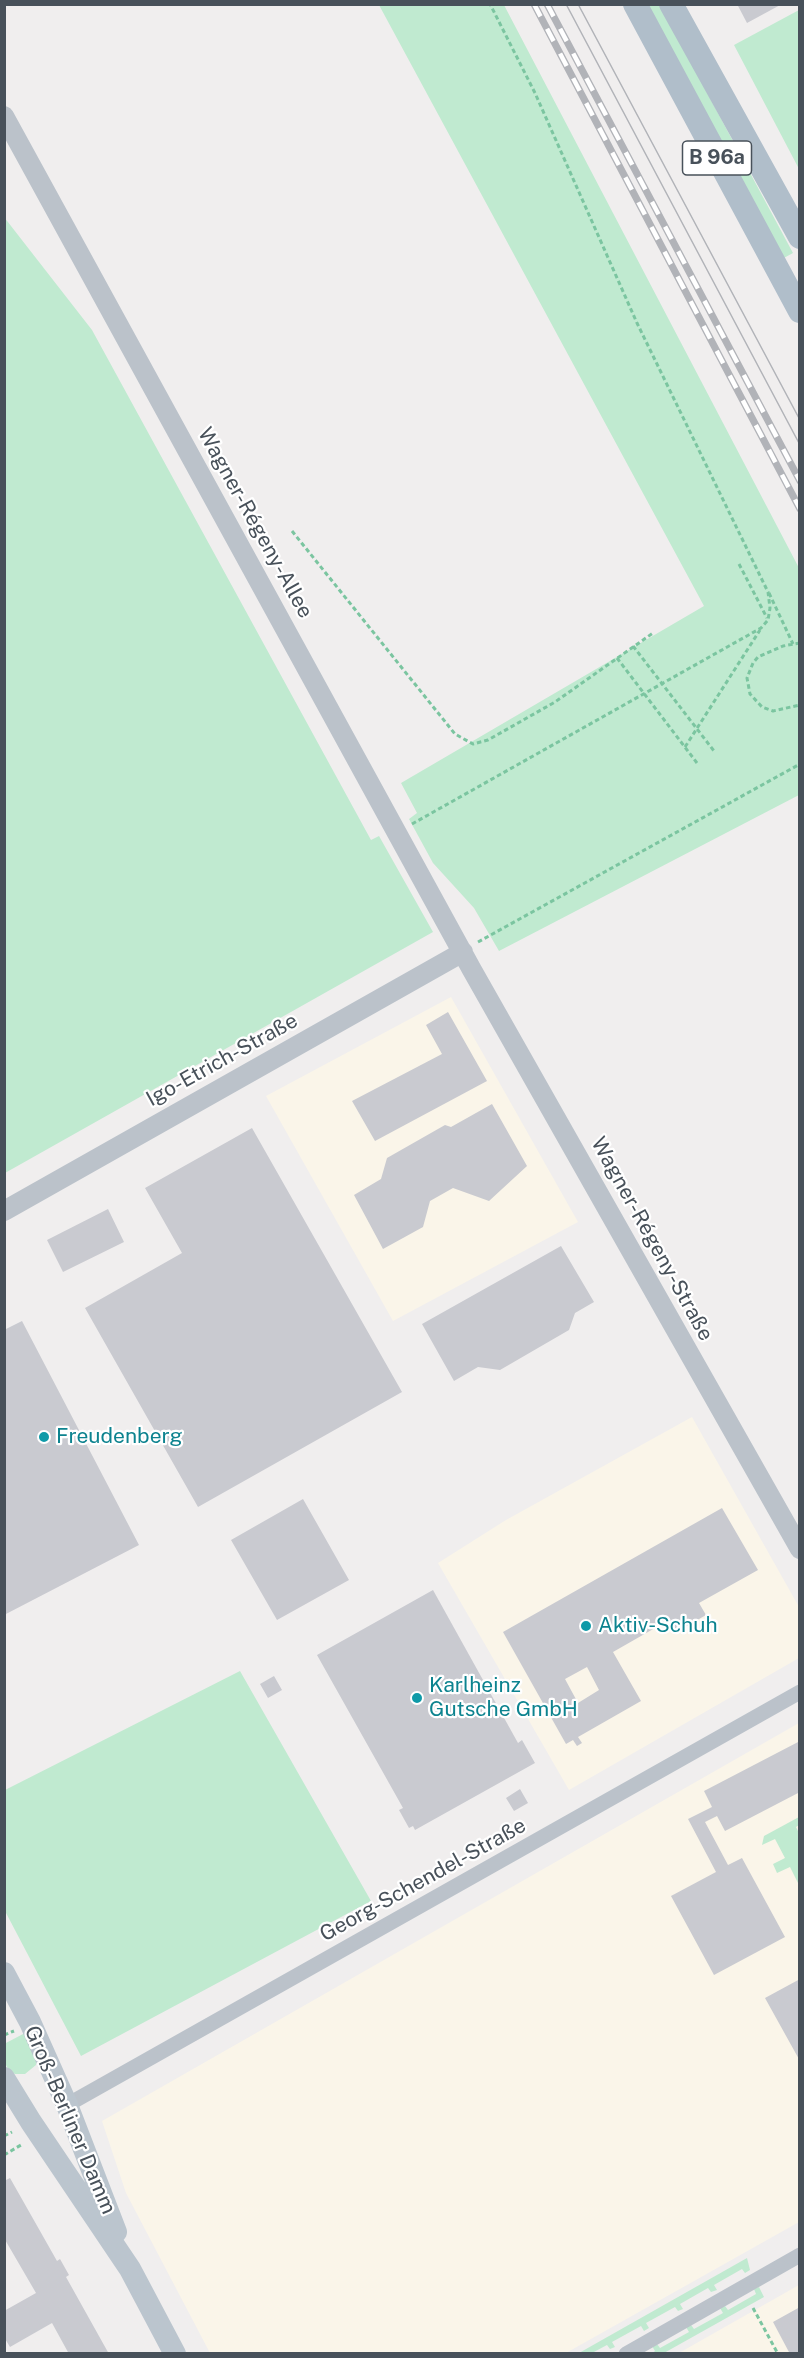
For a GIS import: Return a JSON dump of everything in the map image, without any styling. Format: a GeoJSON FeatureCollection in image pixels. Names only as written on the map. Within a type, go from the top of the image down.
{"type":"FeatureCollection","features":[{"type":"Feature","properties":{"kind":"main road","name":"B 96a"},"geometry":{"type":"LineString","coordinates":[[635,4],[800,311]]}},
{"type":"Feature","properties":{"kind":"main road","name":"B 96a"},"geometry":{"type":"LineString","coordinates":[[671,4],[800,237]]}},
{"type":"Feature","properties":{"kind":"main road","name":"Groß-Berliner Damm"},"geometry":{"type":"LineString","coordinates":[[4,1973],[30,2022],[67,2105],[130,2270],[175,2354]]}},
{"type":"Feature","properties":{"kind":"main road","name":"Groß-Berliner Damm"},"geometry":{"type":"LineString","coordinates":[[4,2078],[21,2127],[130,2270]]}},
{"type":"Feature","properties":{"kind":"main road"},"geometry":{"type":"LineString","coordinates":[[21,2127],[67,2105]]}},
{"type":"Feature","properties":{"kind":"street","name":"Wagner-Régeny-Allee"},"geometry":{"type":"LineString","coordinates":[[4,116],[463,952]]}},
{"type":"Feature","properties":{"kind":"street","name":"Igo-Etrich-Straße"},"geometry":{"type":"LineString","coordinates":[[4,1210],[463,952]]}},
{"type":"Feature","properties":{"kind":"street","name":"Wagner-Régeny-Straße"},"geometry":{"type":"LineString","coordinates":[[463,952],[800,1548]]}},
{"type":"Feature","properties":{"kind":"street","name":"Georg-Schendel-Straße"},"geometry":{"type":"LineString","coordinates":[[67,2105],[800,1692]]}},
{"type":"Feature","properties":{"kind":"street"},"geometry":{"type":"LineString","coordinates":[[626,2354],[800,2255]]}},
{"type":"Feature","properties":{"kind":"path"},"geometry":{"type":"LineString","coordinates":[[490,4],[534,93],[637,323],[793,644]]}},
{"type":"Feature","properties":{"kind":"path"},"geometry":{"type":"LineString","coordinates":[[292,531],[455,734],[473,744],[488,740],[555,702],[653,633]]}},
{"type":"Feature","properties":{"kind":"path"},"geometry":{"type":"LineString","coordinates":[[739,564],[768,620]]}},
{"type":"Feature","properties":{"kind":"path"},"geometry":{"type":"LineString","coordinates":[[685,747],[768,620],[770,608],[768,592]]}},
{"type":"Feature","properties":{"kind":"path"},"geometry":{"type":"LineString","coordinates":[[397,833],[761,628]]}},
{"type":"Feature","properties":{"kind":"path"},"geometry":{"type":"LineString","coordinates":[[800,643],[758,657],[747,678],[750,694],[762,706],[779,711],[800,705]]}},
{"type":"Feature","properties":{"kind":"path"},"geometry":{"type":"LineString","coordinates":[[633,646],[714,751]]}},
{"type":"Feature","properties":{"kind":"path"},"geometry":{"type":"LineString","coordinates":[[617,658],[697,763]]}},
{"type":"Feature","properties":{"kind":"path"},"geometry":{"type":"LineString","coordinates":[[487,937],[800,764]]}},
{"type":"Feature","properties":{"kind":"path"},"geometry":{"type":"LineString","coordinates":[[4,2136],[21,2127]]}},
{"type":"Feature","properties":{"kind":"path"},"geometry":{"type":"LineString","coordinates":[[4,2155],[22,2145]]}},
{"type":"Feature","properties":{"kind":"path"},"geometry":{"type":"LineString","coordinates":[[753,2308],[778,2354]]}},
{"type":"Feature","properties":{"kind":"shaded area"},"geometry":{"type":"Polygon","coordinates":[[[451,997],[578,1222],[393,1321],[266,1096],[451,997]]]}},
{"type":"Feature","properties":{"kind":"shaded area"},"geometry":{"type":"Polygon","coordinates":[[[692,1417],[799,1607],[799,1658],[569,1790],[438,1563],[506,1520],[692,1417]]]}},
{"type":"Feature","properties":{"kind":"shaded area"},"geometry":{"type":"Polygon","coordinates":[[[799,1723],[799,2222],[566,2353],[210,2353],[126,2193],[102,2121],[799,1723]]]}},
{"type":"Feature","properties":{"kind":"shaded area"},"geometry":{"type":"Polygon","coordinates":[[[799,2285],[799,2353],[679,2353],[799,2285]]]}},
{"type":"Feature","properties":{"kind":"green space"},"geometry":{"type":"Polygon","coordinates":[[[379,5],[504,5],[799,568],[799,795],[499,951],[474,908],[433,863],[409,819],[417,813],[401,783],[704,606],[379,5]]]}},
{"type":"Feature","properties":{"kind":"green space"},"geometry":{"type":"Polygon","coordinates":[[[645,5],[660,5],[793,253],[782,259],[645,5]]]}},
{"type":"Feature","properties":{"kind":"green space"},"geometry":{"type":"Polygon","coordinates":[[[799,10],[799,169],[734,45],[799,10]]]}},
{"type":"Feature","properties":{"kind":"green space"},"geometry":{"type":"Polygon","coordinates":[[[4,217],[92,330],[371,840],[379,836],[433,932],[5,1173],[4,217]]]}},
{"type":"Feature","properties":{"kind":"green space"},"geometry":{"type":"Polygon","coordinates":[[[240,1671],[371,1901],[81,2056],[5,1911],[5,1790],[240,1671]]]}},
{"type":"Feature","properties":{"kind":"green space"},"geometry":{"type":"Polygon","coordinates":[[[799,1817],[799,1825],[796,1827],[799,1833],[799,1885],[790,1867],[777,1873],[773,1864],[785,1858],[775,1839],[762,1845],[764,1836],[799,1817]]]}},
{"type":"Feature","properties":{"kind":"green space"},"geometry":{"type":"Polygon","coordinates":[[[25,2033],[37,2058],[36,2065],[25,2074],[15,2074],[9,2071],[5,2063],[4,2044],[25,2033]]]}},
{"type":"Feature","properties":{"kind":"green space"},"geometry":{"type":"Polygon","coordinates":[[[747,2258],[750,2270],[745,2273],[742,2269],[714,2285],[717,2290],[711,2292],[708,2288],[680,2304],[683,2309],[678,2311],[675,2307],[646,2323],[649,2328],[644,2331],[641,2326],[612,2342],[615,2347],[610,2349],[607,2345],[592,2353],[579,2353],[747,2258]]]}},
{"type":"Feature","properties":{"kind":"green space"},"geometry":{"type":"Polygon","coordinates":[[[759,2287],[764,2297],[664,2353],[651,2354],[655,2351],[652,2346],[657,2344],[660,2348],[689,2332],[686,2327],[691,2325],[694,2329],[723,2313],[720,2308],[725,2306],[728,2310],[756,2294],[754,2289],[759,2287]]]}},
{"type":"Feature","properties":{"kind":"building"},"geometry":{"type":"Polygon","coordinates":[[[737,4],[782,4],[747,23],[737,4]]]}},
{"type":"Feature","properties":{"kind":"building"},"geometry":{"type":"Polygon","coordinates":[[[448,1012],[487,1081],[375,1141],[352,1101],[442,1054],[426,1025],[448,1012]]]}},
{"type":"Feature","properties":{"kind":"building"},"geometry":{"type":"Polygon","coordinates":[[[492,1104],[527,1166],[489,1201],[453,1188],[430,1201],[423,1227],[383,1249],[354,1195],[381,1179],[387,1158],[445,1125],[451,1127],[492,1104]]]}},
{"type":"Feature","properties":{"kind":"building"},"geometry":{"type":"Polygon","coordinates":[[[252,1128],[402,1392],[198,1507],[85,1308],[182,1253],[145,1188],[252,1128]]]}},
{"type":"Feature","properties":{"kind":"building"},"geometry":{"type":"Polygon","coordinates":[[[108,1209],[124,1242],[63,1272],[47,1240],[108,1209]]]}},
{"type":"Feature","properties":{"kind":"building"},"geometry":{"type":"Polygon","coordinates":[[[561,1246],[594,1302],[575,1313],[569,1330],[500,1370],[478,1367],[454,1381],[422,1324],[561,1246]]]}},
{"type":"Feature","properties":{"kind":"building","name":"Freudenberg"},"geometry":{"type":"Polygon","coordinates":[[[22,1321],[139,1545],[4,1615],[4,1330],[22,1321]]]}},
{"type":"Feature","properties":{"kind":"building"},"geometry":{"type":"Polygon","coordinates":[[[303,1499],[349,1580],[277,1620],[231,1540],[303,1499]]]}},
{"type":"Feature","properties":{"kind":"building","name":"Aktiv-Schuh"},"geometry":{"type":"Polygon","coordinates":[[[722,1508],[758,1570],[699,1603],[706,1615],[680,1630],[676,1632],[669,1620],[613,1652],[641,1701],[578,1737],[582,1743],[577,1746],[573,1740],[566,1744],[503,1632],[722,1508]],[[587,1667],[565,1679],[578,1703],[599,1690],[587,1667]]]}},
{"type":"Feature","properties":{"kind":"building","name":"Karlheinz Gutsche GmbH"},"geometry":{"type":"Polygon","coordinates":[[[433,1590],[518,1743],[522,1740],[535,1763],[415,1830],[413,1826],[409,1828],[399,1810],[403,1808],[317,1655],[433,1590]]]}},
{"type":"Feature","properties":{"kind":"building"},"geometry":{"type":"Polygon","coordinates":[[[274,1676],[282,1690],[268,1698],[260,1684],[274,1676]]]}},
{"type":"Feature","properties":{"kind":"building"},"geometry":{"type":"Polygon","coordinates":[[[800,1741],[800,1792],[725,1831],[717,1816],[705,1822],[728,1865],[742,1858],[785,1937],[714,1975],[671,1896],[716,1872],[688,1819],[712,1807],[704,1791],[800,1741]]]}},
{"type":"Feature","properties":{"kind":"building"},"geometry":{"type":"Polygon","coordinates":[[[520,1789],[528,1803],[514,1811],[506,1798],[520,1789]]]}},
{"type":"Feature","properties":{"kind":"building"},"geometry":{"type":"Polygon","coordinates":[[[800,1979],[800,2061],[765,1998],[800,1979]]]}},
{"type":"Feature","properties":{"kind":"building"},"geometry":{"type":"Polygon","coordinates":[[[10,2178],[57,2261],[60,2259],[69,2275],[66,2277],[109,2354],[69,2354],[52,2323],[10,2347],[4,2337],[4,2311],[36,2293],[4,2238],[4,2181],[10,2178]]]}},
{"type":"Feature","properties":{"kind":"building"},"geometry":{"type":"Polygon","coordinates":[[[800,2307],[800,2353],[790,2354],[773,2322],[800,2307]]]}},
{"type":"Feature","properties":{"kind":"tram line"},"geometry":{"type":"LineString","coordinates":[[566,4],[800,445]]}},
{"type":"Feature","properties":{"kind":"tram line"},"geometry":{"type":"LineString","coordinates":[[578,4],[800,420]]}},
{"type":"Feature","properties":{"kind":"railway"},"geometry":{"type":"LineString","coordinates":[[534,4],[800,509]]}},
{"type":"Feature","properties":{"kind":"railway"},"geometry":{"type":"LineString","coordinates":[[547,4],[800,481]]}},
{"type":"Feature","properties":{"kind":"place","name":"Freudenberg"},"geometry":{"type":"Point","coordinates":[44,1437]}},
{"type":"Feature","properties":{"kind":"place","name":"Aktiv-Schuh"},"geometry":{"type":"Point","coordinates":[586,1626]}},
{"type":"Feature","properties":{"kind":"place","name":"Karlheinz Gutsche GmbH"},"geometry":{"type":"Point","coordinates":[417,1698]}}]}
